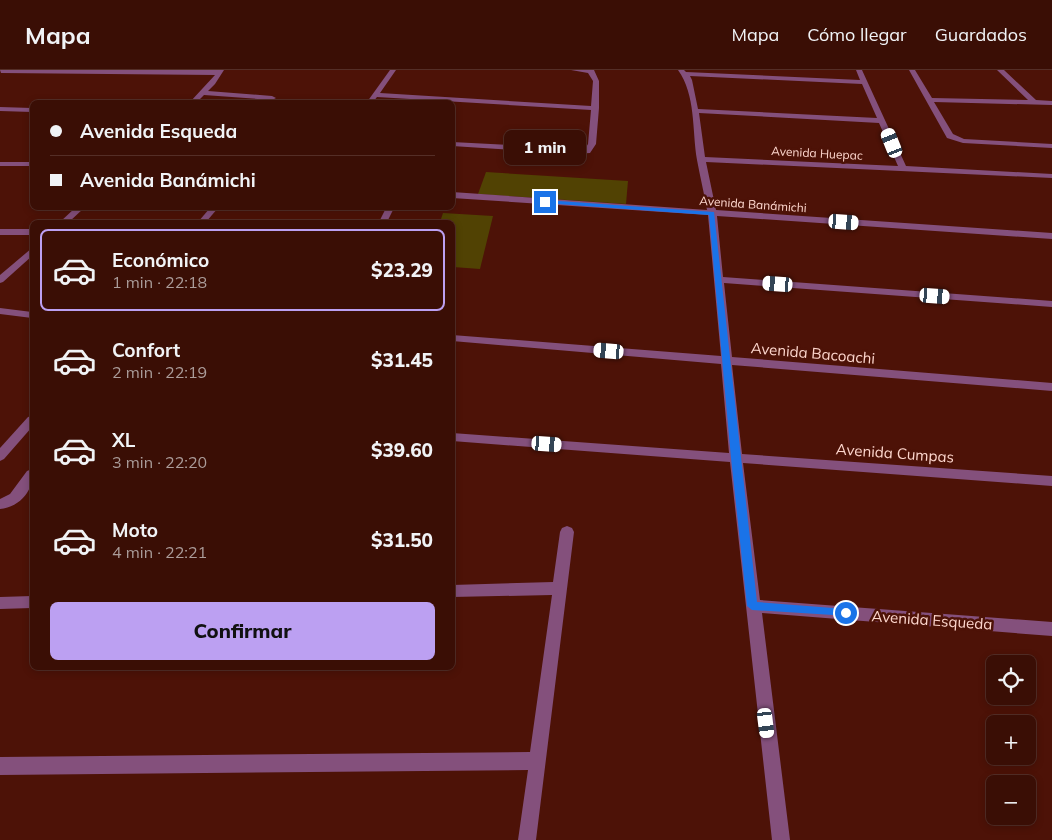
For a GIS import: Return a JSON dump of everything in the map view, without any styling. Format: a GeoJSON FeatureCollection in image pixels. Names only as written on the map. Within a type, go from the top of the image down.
{"type":"FeatureCollection","features":[{"type":"Feature","properties":{"kind":"street"},"geometry":{"type":"LineString","coordinates":[[372,100],[393,70]]}},
{"type":"Feature","properties":{"kind":"street"},"geometry":{"type":"LineString","coordinates":[[455,144],[573,152],[587,150],[592,144],[596,81],[591,70],[574,70]]}},
{"type":"Feature","properties":{"kind":"street"},"geometry":{"type":"LineString","coordinates":[[859,70],[903,169]]}},
{"type":"Feature","properties":{"kind":"street"},"geometry":{"type":"LineString","coordinates":[[912,70],[950,136],[955,139],[1052,146]]}},
{"type":"Feature","properties":{"kind":"street"},"geometry":{"type":"LineString","coordinates":[[1000,70],[1035,103]]}},
{"type":"Feature","properties":{"kind":"street"},"geometry":{"type":"LineString","coordinates":[[1,71],[220,71]]}},
{"type":"Feature","properties":{"kind":"street"},"geometry":{"type":"LineString","coordinates":[[195,100],[220,71]]}},
{"type":"Feature","properties":{"kind":"street"},"geometry":{"type":"LineString","coordinates":[[683,72],[864,82]]}},
{"type":"Feature","properties":{"kind":"street"},"geometry":{"type":"LineString","coordinates":[[683,72],[691,87],[701,159],[712,213],[752,606],[781,840]]}},
{"type":"Feature","properties":{"kind":"street"},"geometry":{"type":"LineString","coordinates":[[203,93],[272,98]]}},
{"type":"Feature","properties":{"kind":"street"},"geometry":{"type":"LineString","coordinates":[[376,94],[595,108]]}},
{"type":"Feature","properties":{"kind":"street"},"geometry":{"type":"LineString","coordinates":[[928,100],[1052,103]]}},
{"type":"Feature","properties":{"kind":"street"},"geometry":{"type":"LineString","coordinates":[[0,110],[30,110]]}},
{"type":"Feature","properties":{"kind":"street"},"geometry":{"type":"LineString","coordinates":[[694,111],[883,122]]}},
{"type":"Feature","properties":{"kind":"street","name":"Avenida Huepac"},"geometry":{"type":"LineString","coordinates":[[701,159],[1052,176]]}},
{"type":"Feature","properties":{"kind":"street"},"geometry":{"type":"LineString","coordinates":[[0,164],[30,164]]}},
{"type":"Feature","properties":{"kind":"street","name":"Avenida Banámichi"},"geometry":{"type":"LineString","coordinates":[[455,195],[1052,236]]}},
{"type":"Feature","properties":{"kind":"street"},"geometry":{"type":"LineString","coordinates":[[66,220],[78,210]]}},
{"type":"Feature","properties":{"kind":"street"},"geometry":{"type":"LineString","coordinates":[[204,220],[212,210]]}},
{"type":"Feature","properties":{"kind":"street"},"geometry":{"type":"LineString","coordinates":[[0,232],[30,232]]}},
{"type":"Feature","properties":{"kind":"street"},"geometry":{"type":"LineString","coordinates":[[0,280],[30,253]]}},
{"type":"Feature","properties":{"kind":"street"},"geometry":{"type":"LineString","coordinates":[[719,280],[1052,304]]}},
{"type":"Feature","properties":{"kind":"street"},"geometry":{"type":"LineString","coordinates":[[0,311],[30,314]]}},
{"type":"Feature","properties":{"kind":"street","name":"Avenida Bacoachi"},"geometry":{"type":"LineString","coordinates":[[455,338],[1052,387]]}},
{"type":"Feature","properties":{"kind":"street"},"geometry":{"type":"LineString","coordinates":[[0,456],[30,422]]}},
{"type":"Feature","properties":{"kind":"street","name":"Avenida Cumpas"},"geometry":{"type":"LineString","coordinates":[[455,437],[1052,481]]}},
{"type":"Feature","properties":{"kind":"street"},"geometry":{"type":"LineString","coordinates":[[0,504],[15,499],[30,477]]}},
{"type":"Feature","properties":{"kind":"street"},"geometry":{"type":"LineString","coordinates":[[527,840],[567,532]]}},
{"type":"Feature","properties":{"kind":"street"},"geometry":{"type":"LineString","coordinates":[[455,591],[561,588]]}},
{"type":"Feature","properties":{"kind":"street"},"geometry":{"type":"LineString","coordinates":[[0,603],[30,602]]}},
{"type":"Feature","properties":{"kind":"street","name":"Avenida Esqueda"},"geometry":{"type":"LineString","coordinates":[[752,606],[1052,629]]}},
{"type":"Feature","properties":{"kind":"street"},"geometry":{"type":"LineString","coordinates":[[0,766],[537,761]]}},
{"type":"Feature","properties":{"kind":"shaded area"},"geometry":{"type":"Polygon","coordinates":[[[486,172],[628,181],[626,204],[478,194],[486,172]]]}},
{"type":"Feature","properties":{"kind":"shaded area"},"geometry":{"type":"Polygon","coordinates":[[[443,213],[493,216],[480,269],[455,267],[455,220],[441,220],[443,213]]]}},
{"type":"Feature","properties":{"kind":"route"},"geometry":{"type":"LineString","coordinates":[[545,202],[712,213],[752,606],[846,613]]}}]}
